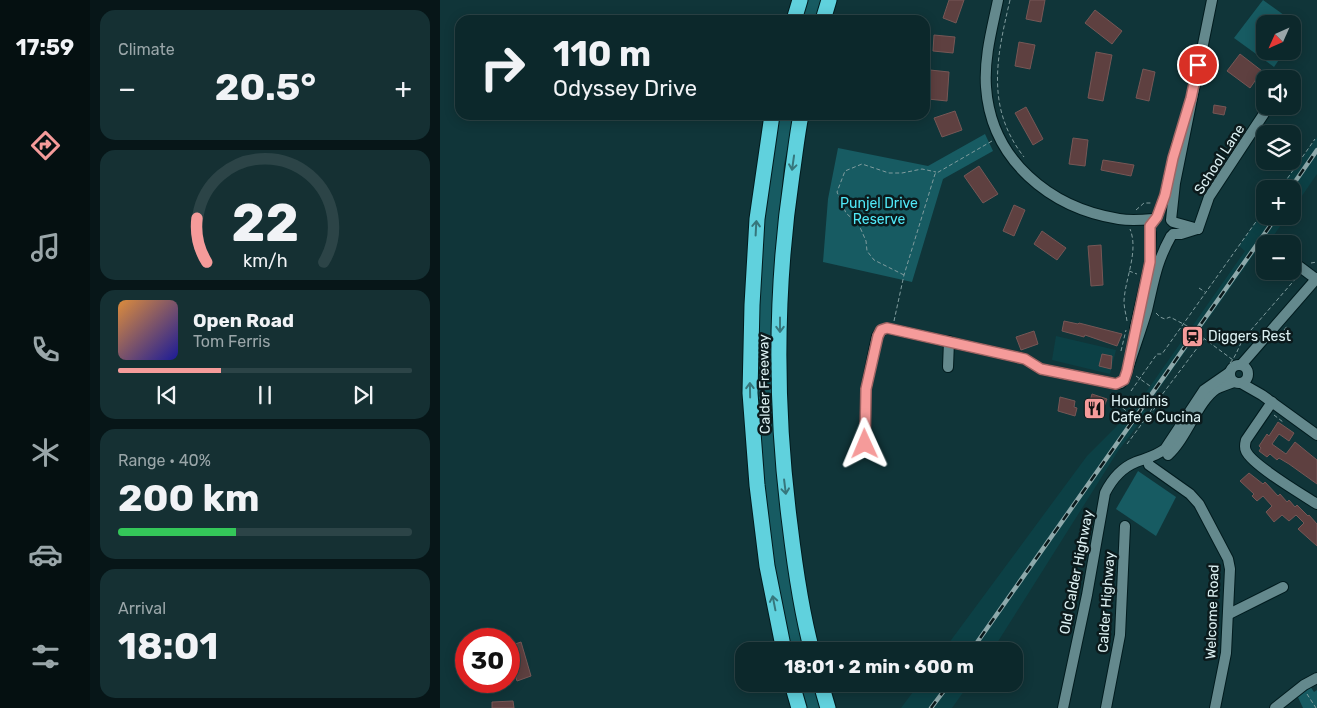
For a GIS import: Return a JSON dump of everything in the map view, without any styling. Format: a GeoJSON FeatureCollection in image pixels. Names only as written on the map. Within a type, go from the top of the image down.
{"type":"FeatureCollection","features":[{"type":"Feature","properties":{"kind":"highway"},"geometry":{"type":"LineString","coordinates":[[796,15],[800,0]]}},
{"type":"Feature","properties":{"kind":"highway"},"geometry":{"type":"LineString","coordinates":[[824,15],[829,0]]}},
{"type":"Feature","properties":{"kind":"highway","name":"Calder Freeway"},"geometry":{"type":"LineString","coordinates":[[771,120],[757,219],[752,305],[750,393],[756,485],[767,566],[782,642]]}},
{"type":"Feature","properties":{"kind":"highway","name":"Calder Freeway"},"geometry":{"type":"LineString","coordinates":[[800,120],[785,220],[780,300],[779,396],[784,478],[794,557],[810,642]]}},
{"type":"Feature","properties":{"kind":"highway"},"geometry":{"type":"LineString","coordinates":[[794,692],[799,708]]}},
{"type":"Feature","properties":{"kind":"highway"},"geometry":{"type":"LineString","coordinates":[[823,692],[828,708]]}},
{"type":"Feature","properties":{"kind":"street"},"geometry":{"type":"LineString","coordinates":[[998,0],[987,51],[986,88],[990,109],[999,137],[1023,171],[1045,191],[1074,207],[1127,221],[1150,231],[1156,239],[1164,240],[1172,235],[1198,229]]}},
{"type":"Feature","properties":{"kind":"street"},"geometry":{"type":"LineString","coordinates":[[865,444],[866,389],[878,336],[884,329],[893,329],[1025,359],[1041,369],[1116,384],[1121,383],[1129,375],[1157,266],[1161,253],[1174,228],[1172,221],[1174,189],[1212,0]]}},
{"type":"Feature","properties":{"kind":"street"},"geometry":{"type":"LineString","coordinates":[[1129,375],[1150,262],[1150,226],[1160,206],[1191,98]]}},
{"type":"Feature","properties":{"kind":"street","name":"School Lane"},"geometry":{"type":"LineString","coordinates":[[1198,229],[1209,197],[1263,115]]}},
{"type":"Feature","properties":{"kind":"street"},"geometry":{"type":"LineString","coordinates":[[1127,221],[1163,216],[1172,221],[1198,229]]}},
{"type":"Feature","properties":{"kind":"street"},"geometry":{"type":"LineString","coordinates":[[1100,528],[1109,498],[1118,482],[1131,470],[1165,449],[1204,390],[1230,372],[1237,362],[1317,278],[1301,268]]}},
{"type":"Feature","properties":{"kind":"street"},"geometry":{"type":"LineString","coordinates":[[948,367],[949,341]]}},
{"type":"Feature","properties":{"kind":"street"},"geometry":{"type":"LineString","coordinates":[[1147,461],[1166,457],[1176,447],[1210,394],[1218,388],[1241,381],[1248,371],[1237,362]]}},
{"type":"Feature","properties":{"kind":"street"},"geometry":{"type":"LineString","coordinates":[[1230,372],[1230,378],[1241,381],[1317,435]]}},
{"type":"Feature","properties":{"kind":"street"},"geometry":{"type":"LineString","coordinates":[[1272,402],[1246,440],[1246,453],[1260,465],[1317,504]]}},
{"type":"Feature","properties":{"kind":"street","name":"Old Calder Highway"},"geometry":{"type":"LineString","coordinates":[[1063,708],[1100,528],[1102,502],[1112,481],[1127,467],[1147,461]]}},
{"type":"Feature","properties":{"kind":"street","name":"Welcome Road"},"geometry":{"type":"LineString","coordinates":[[1147,461],[1200,504],[1228,559],[1230,569],[1226,653],[1215,708]]}},
{"type":"Feature","properties":{"kind":"street","name":"Calder Highway"},"geometry":{"type":"LineString","coordinates":[[1106,708],[1120,635],[1125,526]]}},
{"type":"Feature","properties":{"kind":"street"},"geometry":{"type":"LineString","coordinates":[[1229,614],[1283,587]]}},
{"type":"Feature","properties":{"kind":"street"},"geometry":{"type":"LineString","coordinates":[[1275,708],[1317,678]]}},
{"type":"Feature","properties":{"kind":"path"},"geometry":{"type":"LineString","coordinates":[[1010,0],[996,79],[1005,124],[1012,139],[1026,160]]}},
{"type":"Feature","properties":{"kind":"path"},"geometry":{"type":"LineString","coordinates":[[893,329],[904,275],[936,172],[999,137]]}},
{"type":"Feature","properties":{"kind":"path"},"geometry":{"type":"LineString","coordinates":[[1286,180],[1315,139]]}},
{"type":"Feature","properties":{"kind":"path"},"geometry":{"type":"LineString","coordinates":[[904,275],[874,260],[867,251],[866,241],[860,226],[846,213],[836,192],[845,171],[862,164],[889,173],[902,173],[922,168],[936,172]]}},
{"type":"Feature","properties":{"kind":"path"},"geometry":{"type":"LineString","coordinates":[[1120,351],[1127,322],[1124,305],[1133,249],[1127,221],[1129,211],[1135,211],[1144,203],[1160,206]]}},
{"type":"Feature","properties":{"kind":"path"},"geometry":{"type":"LineString","coordinates":[[1131,391],[1157,354],[1162,354],[1256,223]]}},
{"type":"Feature","properties":{"kind":"path"},"geometry":{"type":"LineString","coordinates":[[1241,350],[1238,348],[1304,270]]}},
{"type":"Feature","properties":{"kind":"path"},"geometry":{"type":"LineString","coordinates":[[1128,271],[1140,276]]}},
{"type":"Feature","properties":{"kind":"path"},"geometry":{"type":"LineString","coordinates":[[1199,288],[1206,293]]}},
{"type":"Feature","properties":{"kind":"path"},"geometry":{"type":"LineString","coordinates":[[1153,312],[1158,313],[1160,317],[1165,319],[1170,317],[1191,328]]}},
{"type":"Feature","properties":{"kind":"path"},"geometry":{"type":"LineString","coordinates":[[1198,334],[1237,362]]}},
{"type":"Feature","properties":{"kind":"path"},"geometry":{"type":"LineString","coordinates":[[1128,444],[1142,422],[1150,414],[1161,399],[1161,396],[1204,339]]}},
{"type":"Feature","properties":{"kind":"path"},"geometry":{"type":"LineString","coordinates":[[1129,375],[1140,378],[1150,386]]}},
{"type":"Feature","properties":{"kind":"path"},"geometry":{"type":"LineString","coordinates":[[1111,390],[1116,404],[1142,422]]}},
{"type":"Feature","properties":{"kind":"path"},"geometry":{"type":"LineString","coordinates":[[1151,400],[1158,403]]}},
{"type":"Feature","properties":{"kind":"path"},"geometry":{"type":"LineString","coordinates":[[1149,414],[1155,403]]}},
{"type":"Feature","properties":{"kind":"path"},"geometry":{"type":"LineString","coordinates":[[1302,687],[1316,708]]}},
{"type":"Feature","properties":{"kind":"shaded area"},"geometry":{"type":"Polygon","coordinates":[[[1317,137],[1317,174],[1301,197],[1301,180],[1286,180],[1293,170],[1301,170],[1301,159],[1317,137]]]}},
{"type":"Feature","properties":{"kind":"shaded area"},"geometry":{"type":"Polygon","coordinates":[[[1256,222],[1256,225],[1281,225],[1274,235],[1256,235],[1256,251],[1144,410],[1147,413],[1118,451],[998,642],[950,642],[1087,456],[1124,419],[1132,402],[1137,405],[1245,251],[1239,246],[1256,222]]]}},
{"type":"Feature","properties":{"kind":"shaded area"},"geometry":{"type":"Polygon","coordinates":[[[1056,336],[1116,350],[1110,374],[1052,360],[1056,336]]]}},
{"type":"Feature","properties":{"kind":"shaded area"},"geometry":{"type":"Polygon","coordinates":[[[913,692],[963,692],[952,708],[901,708],[913,692]]]}},
{"type":"Feature","properties":{"kind":"green space"},"geometry":{"type":"Polygon","coordinates":[[[806,0],[824,0],[820,15],[802,15],[806,0]]]}},
{"type":"Feature","properties":{"kind":"green space"},"geometry":{"type":"Polygon","coordinates":[[[1263,0],[1284,15],[1256,15],[1256,54],[1234,38],[1263,0]]]}},
{"type":"Feature","properties":{"kind":"green space"},"geometry":{"type":"Polygon","coordinates":[[[1264,60],[1279,60],[1274,67],[1264,60]]]}},
{"type":"Feature","properties":{"kind":"green space"},"geometry":{"type":"Polygon","coordinates":[[[778,120],[793,120],[784,165],[774,273],[773,375],[808,642],[790,642],[774,562],[761,471],[757,425],[756,333],[762,245],[778,120]]]}},
{"type":"Feature","properties":{"kind":"green space","name":"Punjel Drive Reserve"},"geometry":{"type":"Polygon","coordinates":[[[985,134],[993,151],[943,179],[912,282],[823,262],[828,199],[838,148],[928,166],[985,134]]]}},
{"type":"Feature","properties":{"kind":"green space"},"geometry":{"type":"Polygon","coordinates":[[[1138,471],[1176,497],[1156,536],[1116,509],[1138,471]]]}},
{"type":"Feature","properties":{"kind":"green space"},"geometry":{"type":"Polygon","coordinates":[[[1310,686],[1314,692],[1317,690],[1317,708],[1303,708],[1297,695],[1310,686]]]}},
{"type":"Feature","properties":{"kind":"green space"},"geometry":{"type":"Polygon","coordinates":[[[802,692],[819,692],[823,708],[806,708],[802,692]]]}},
{"type":"Feature","properties":{"kind":"building"},"geometry":{"type":"Polygon","coordinates":[[[949,0],[964,0],[956,23],[943,18],[949,0]]]}},
{"type":"Feature","properties":{"kind":"building"},"geometry":{"type":"Polygon","coordinates":[[[1030,0],[1045,0],[1041,22],[1026,19],[1030,0]]]}},
{"type":"Feature","properties":{"kind":"building"},"geometry":{"type":"Polygon","coordinates":[[[1095,10],[1122,31],[1112,44],[1085,23],[1095,10]]]}},
{"type":"Feature","properties":{"kind":"building"},"geometry":{"type":"Polygon","coordinates":[[[934,35],[955,37],[953,53],[933,51],[934,35]]]}},
{"type":"Feature","properties":{"kind":"building"},"geometry":{"type":"Polygon","coordinates":[[[1019,42],[1035,45],[1030,69],[1015,66],[1019,42]]]}},
{"type":"Feature","properties":{"kind":"building"},"geometry":{"type":"Polygon","coordinates":[[[1096,52],[1112,55],[1103,101],[1088,98],[1096,52]]]}},
{"type":"Feature","properties":{"kind":"building"},"geometry":{"type":"Polygon","coordinates":[[[1240,54],[1261,70],[1256,70],[1256,80],[1250,88],[1227,71],[1240,54]]]}},
{"type":"Feature","properties":{"kind":"building"},"geometry":{"type":"Polygon","coordinates":[[[1143,69],[1155,72],[1149,101],[1136,98],[1143,69]]]}},
{"type":"Feature","properties":{"kind":"building"},"geometry":{"type":"Polygon","coordinates":[[[930,70],[949,72],[947,101],[930,99],[930,70]]]}},
{"type":"Feature","properties":{"kind":"building"},"geometry":{"type":"Polygon","coordinates":[[[1214,105],[1226,107],[1224,115],[1213,113],[1214,105]]]}},
{"type":"Feature","properties":{"kind":"building"},"geometry":{"type":"Polygon","coordinates":[[[1026,107],[1043,139],[1033,145],[1015,113],[1026,107]]]}},
{"type":"Feature","properties":{"kind":"building"},"geometry":{"type":"Polygon","coordinates":[[[955,111],[962,130],[942,137],[934,118],[955,111]]]}},
{"type":"Feature","properties":{"kind":"building"},"geometry":{"type":"Polygon","coordinates":[[[1073,138],[1088,140],[1085,166],[1069,164],[1073,138]]]}},
{"type":"Feature","properties":{"kind":"building"},"geometry":{"type":"Polygon","coordinates":[[[1103,160],[1134,165],[1131,176],[1101,170],[1103,160]]]}},
{"type":"Feature","properties":{"kind":"building"},"geometry":{"type":"Polygon","coordinates":[[[979,166],[998,194],[983,203],[964,176],[979,166]]]}},
{"type":"Feature","properties":{"kind":"building"},"geometry":{"type":"Polygon","coordinates":[[[1014,205],[1025,210],[1014,236],[1003,231],[1014,205]]]}},
{"type":"Feature","properties":{"kind":"building"},"geometry":{"type":"Polygon","coordinates":[[[1042,231],[1066,248],[1057,260],[1034,244],[1042,231]]]}},
{"type":"Feature","properties":{"kind":"building"},"geometry":{"type":"Polygon","coordinates":[[[1101,245],[1103,285],[1091,286],[1088,246],[1101,245]]]}},
{"type":"Feature","properties":{"kind":"building"},"geometry":{"type":"Polygon","coordinates":[[[1064,321],[1122,334],[1117,346],[1085,335],[1084,337],[1062,331],[1064,321]]]}},
{"type":"Feature","properties":{"kind":"building"},"geometry":{"type":"Polygon","coordinates":[[[1034,331],[1038,344],[1021,350],[1016,337],[1034,331]]]}},
{"type":"Feature","properties":{"kind":"building"},"geometry":{"type":"Polygon","coordinates":[[[1102,354],[1112,356],[1111,369],[1099,366],[1102,354]]]}},
{"type":"Feature","properties":{"kind":"building"},"geometry":{"type":"Polygon","coordinates":[[[1092,394],[1107,399],[1102,412],[1088,408],[1092,394]]]}},
{"type":"Feature","properties":{"kind":"building"},"geometry":{"type":"Polygon","coordinates":[[[1060,397],[1075,401],[1074,407],[1077,408],[1075,416],[1058,411],[1060,397]]]}},
{"type":"Feature","properties":{"kind":"building"},"geometry":{"type":"Polygon","coordinates":[[[1278,422],[1294,433],[1289,441],[1279,434],[1272,444],[1286,454],[1295,442],[1317,460],[1317,484],[1279,458],[1277,460],[1270,454],[1267,457],[1259,451],[1261,448],[1259,446],[1267,434],[1269,436],[1278,422]]]}},
{"type":"Feature","properties":{"kind":"building"},"geometry":{"type":"Polygon","coordinates":[[[1249,473],[1263,484],[1265,482],[1278,496],[1280,494],[1287,502],[1289,500],[1295,507],[1297,505],[1309,515],[1317,524],[1317,546],[1298,529],[1304,523],[1296,515],[1289,521],[1282,515],[1274,522],[1266,512],[1272,506],[1263,496],[1257,501],[1252,496],[1254,494],[1240,481],[1249,473]]]}},
{"type":"Feature","properties":{"kind":"building"},"geometry":{"type":"Polygon","coordinates":[[[520,642],[531,676],[520,680],[520,642]]]}},
{"type":"Feature","properties":{"kind":"building"},"geometry":{"type":"Polygon","coordinates":[[[513,701],[514,708],[492,708],[492,702],[513,701]]]}},
{"type":"Feature","properties":{"kind":"railway"},"geometry":{"type":"LineString","coordinates":[[1296,180],[1317,150]]}},
{"type":"Feature","properties":{"kind":"railway"},"geometry":{"type":"LineString","coordinates":[[977,642],[1271,225]]}},
{"type":"Feature","properties":{"kind":"railway"},"geometry":{"type":"LineString","coordinates":[[931,708],[943,692]]}},
{"type":"Feature","properties":{"kind":"place","name":"Diggers Rest"},"geometry":{"type":"Point","coordinates":[1192,336]}},
{"type":"Feature","properties":{"kind":"place","name":"Houdinis Cafe e Cucina"},"geometry":{"type":"Point","coordinates":[1095,409]}},
{"type":"Feature","properties":{"kind":"route"},"geometry":{"type":"LineString","coordinates":[[865,444],[866,389],[879,333],[887,328],[1025,359],[1041,369],[1116,384],[1124,380],[1150,262],[1150,226],[1153,219],[1157,217],[1165,195],[1198,65]]}}]}
